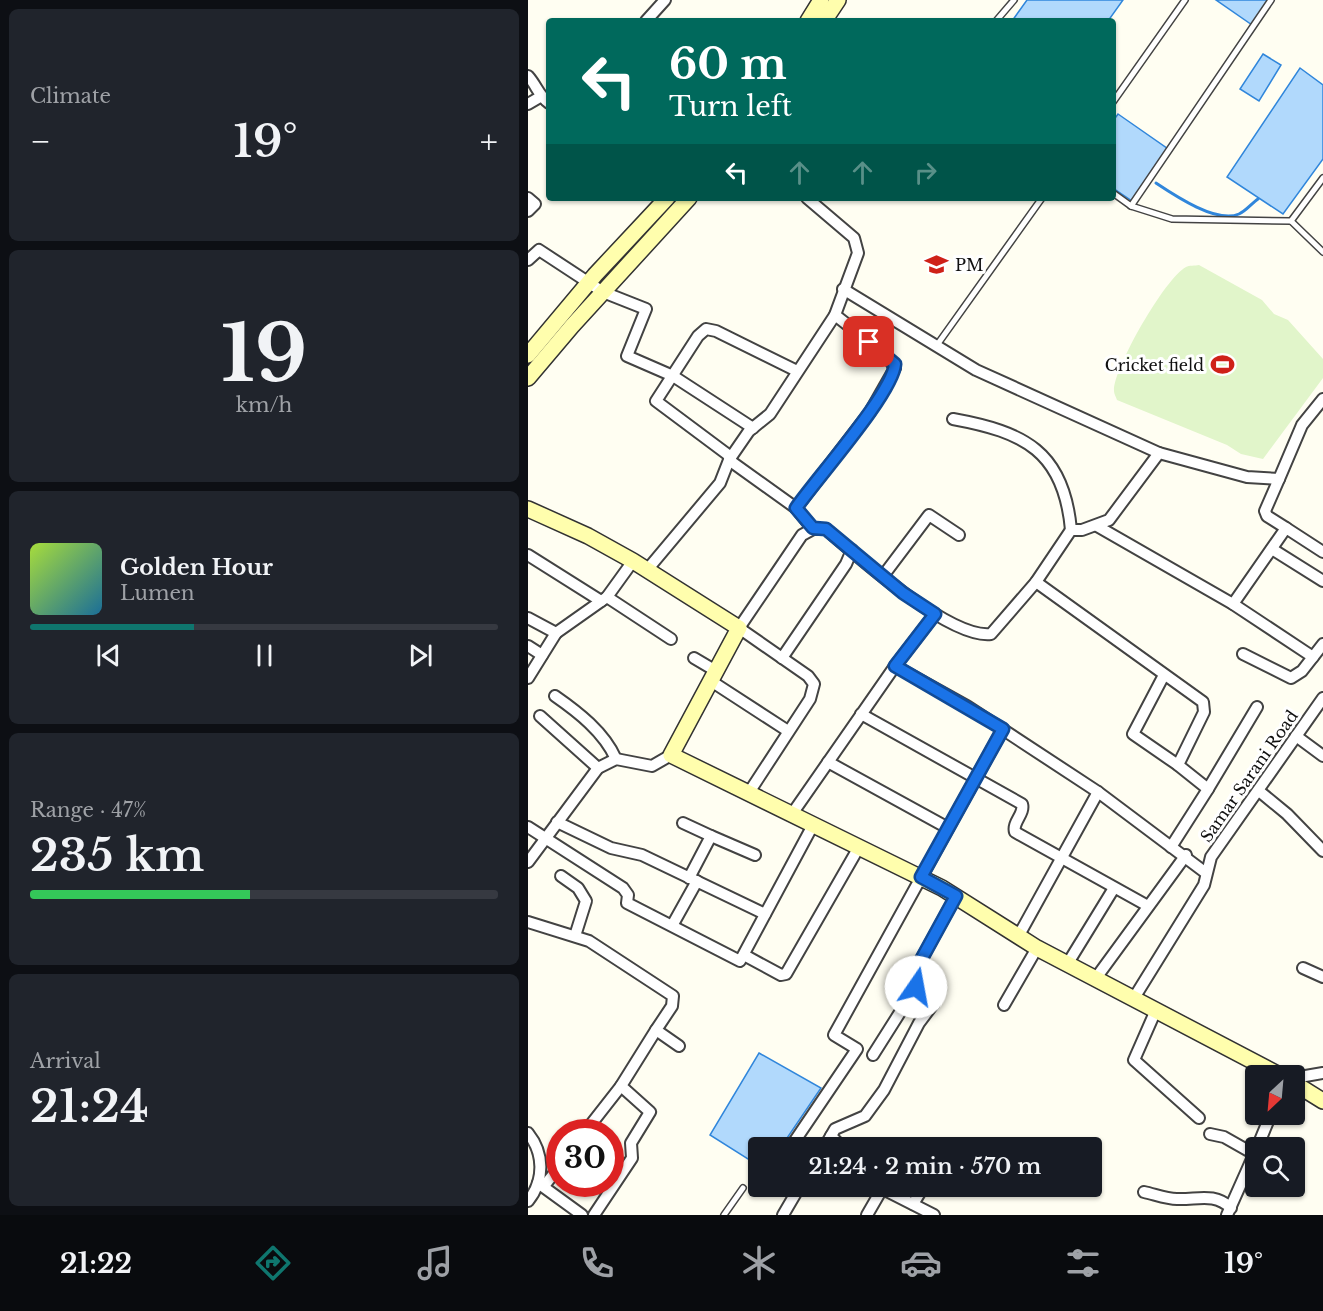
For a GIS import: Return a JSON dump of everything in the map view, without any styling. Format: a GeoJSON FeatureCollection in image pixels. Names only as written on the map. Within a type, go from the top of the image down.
{"type":"FeatureCollection","features":[{"type":"Feature","properties":{"kind":"street"},"geometry":{"type":"LineString","coordinates":[[649,18],[665,0]]}},
{"type":"Feature","properties":{"kind":"street"},"geometry":{"type":"LineString","coordinates":[[810,18],[821,0]]}},
{"type":"Feature","properties":{"kind":"street"},"geometry":{"type":"LineString","coordinates":[[826,18],[838,0]]}},
{"type":"Feature","properties":{"kind":"street"},"geometry":{"type":"LineString","coordinates":[[528,76],[536,84],[545,100],[528,104]]}},
{"type":"Feature","properties":{"kind":"street"},"geometry":{"type":"LineString","coordinates":[[528,198],[535,204],[528,211]]}},
{"type":"Feature","properties":{"kind":"street"},"geometry":{"type":"LineString","coordinates":[[528,356],[590,281],[664,201]]}},
{"type":"Feature","properties":{"kind":"street"},"geometry":{"type":"LineString","coordinates":[[528,378],[603,291],[686,201]]}},
{"type":"Feature","properties":{"kind":"street"},"geometry":{"type":"LineString","coordinates":[[647,570],[720,483],[730,458],[753,428],[770,414],[835,315],[858,253],[854,238],[811,201]]}},
{"type":"Feature","properties":{"kind":"street"},"geometry":{"type":"LineString","coordinates":[[528,260],[539,250],[603,291],[646,309],[627,356],[674,376],[753,428]]}},
{"type":"Feature","properties":{"kind":"street"},"geometry":{"type":"LineString","coordinates":[[843,289],[976,370],[1159,453],[1246,477],[1279,479]]}},
{"type":"Feature","properties":{"kind":"street"},"geometry":{"type":"LineString","coordinates":[[796,508],[870,412],[895,368],[886,355],[835,315]]}},
{"type":"Feature","properties":{"kind":"street"},"geometry":{"type":"LineString","coordinates":[[797,371],[716,331],[706,329],[698,336],[656,401],[796,508],[813,528]]}},
{"type":"Feature","properties":{"kind":"street"},"geometry":{"type":"LineString","coordinates":[[1323,399],[1302,424],[1265,511],[1267,516],[1323,552]]}},
{"type":"Feature","properties":{"kind":"street"},"geometry":{"type":"LineString","coordinates":[[1314,410],[1323,418]]}},
{"type":"Feature","properties":{"kind":"street"},"geometry":{"type":"LineString","coordinates":[[528,862],[598,768],[616,759],[652,766],[671,755],[739,628],[802,535],[813,528],[826,529],[903,593],[935,614],[972,633],[991,634],[1036,582],[1071,530],[1068,502],[1054,469],[1013,434],[952,419]]}},
{"type":"Feature","properties":{"kind":"street"},"geometry":{"type":"LineString","coordinates":[[1071,530],[1097,526],[1109,520],[1159,453]]}},
{"type":"Feature","properties":{"kind":"street"},"geometry":{"type":"LineString","coordinates":[[530,514],[588,536],[633,561],[739,628],[808,676],[814,684],[810,699],[748,794]]}},
{"type":"Feature","properties":{"kind":"street"},"geometry":{"type":"LineString","coordinates":[[883,576],[929,515],[959,535]]}},
{"type":"Feature","properties":{"kind":"street"},"geometry":{"type":"LineString","coordinates":[[1097,526],[1233,604],[1313,657]]}},
{"type":"Feature","properties":{"kind":"street"},"geometry":{"type":"LineString","coordinates":[[1233,604],[1286,528]]}},
{"type":"Feature","properties":{"kind":"street"},"geometry":{"type":"LineString","coordinates":[[1272,549],[1323,581]]}},
{"type":"Feature","properties":{"kind":"street"},"geometry":{"type":"LineString","coordinates":[[782,657],[846,564],[852,550]]}},
{"type":"Feature","properties":{"kind":"street"},"geometry":{"type":"LineString","coordinates":[[528,555],[671,639]]}},
{"type":"Feature","properties":{"kind":"street"},"geometry":{"type":"LineString","coordinates":[[528,678],[556,633],[604,599],[633,561]]}},
{"type":"Feature","properties":{"kind":"street"},"geometry":{"type":"LineString","coordinates":[[1036,582],[1203,702],[1204,712],[1178,765]]}},
{"type":"Feature","properties":{"kind":"street"},"geometry":{"type":"LineString","coordinates":[[792,814],[895,666],[935,614]]}},
{"type":"Feature","properties":{"kind":"street"},"geometry":{"type":"LineString","coordinates":[[528,618],[556,633]]}},
{"type":"Feature","properties":{"kind":"street"},"geometry":{"type":"LineString","coordinates":[[1243,654],[1288,678],[1296,676],[1323,644]]}},
{"type":"Feature","properties":{"kind":"street"},"geometry":{"type":"LineString","coordinates":[[528,646],[542,656]]}},
{"type":"Feature","properties":{"kind":"street"},"geometry":{"type":"LineString","coordinates":[[694,658],[713,676],[789,731]]}},
{"type":"Feature","properties":{"kind":"street"},"geometry":{"type":"LineString","coordinates":[[895,666],[1003,729],[1098,792],[1171,847],[1186,855],[1206,873]]}},
{"type":"Feature","properties":{"kind":"street"},"geometry":{"type":"LineString","coordinates":[[1164,675],[1133,734],[1208,789]]}},
{"type":"Feature","properties":{"kind":"street"},"geometry":{"type":"LineString","coordinates":[[555,696],[576,711],[596,730],[611,747],[616,759]]}},
{"type":"Feature","properties":{"kind":"street","name":"Samar Sarani Road"},"geometry":{"type":"LineString","coordinates":[[1134,998],[1204,885],[1211,857],[1323,698]]}},
{"type":"Feature","properties":{"kind":"street"},"geometry":{"type":"LineString","coordinates":[[1171,847],[1257,707]]}},
{"type":"Feature","properties":{"kind":"street"},"geometry":{"type":"LineString","coordinates":[[861,714],[1022,804],[1023,810],[1015,826],[1015,832],[1061,860],[1148,906]]}},
{"type":"Feature","properties":{"kind":"street"},"geometry":{"type":"LineString","coordinates":[[540,716],[598,768]]}},
{"type":"Feature","properties":{"kind":"street"},"geometry":{"type":"LineString","coordinates":[[797,1137],[857,1049],[834,1035],[1003,729]]}},
{"type":"Feature","properties":{"kind":"street"},"geometry":{"type":"LineString","coordinates":[[1296,736],[1323,756]]}},
{"type":"Feature","properties":{"kind":"street"},"geometry":{"type":"LineString","coordinates":[[671,755],[921,877],[956,896],[1037,948],[1260,1065]]}},
{"type":"Feature","properties":{"kind":"street"},"geometry":{"type":"LineString","coordinates":[[828,762],[948,828]]}},
{"type":"Feature","properties":{"kind":"street"},"geometry":{"type":"LineString","coordinates":[[1259,791],[1287,814],[1323,851]]}},
{"type":"Feature","properties":{"kind":"street"},"geometry":{"type":"LineString","coordinates":[[1019,935],[1098,792]]}},
{"type":"Feature","properties":{"kind":"street"},"geometry":{"type":"LineString","coordinates":[[557,822],[611,848],[642,855],[765,914]]}},
{"type":"Feature","properties":{"kind":"street"},"geometry":{"type":"LineString","coordinates":[[682,823],[755,855]]}},
{"type":"Feature","properties":{"kind":"street"},"geometry":{"type":"LineString","coordinates":[[528,827],[623,888],[628,894],[627,903],[673,924],[740,961],[813,825]]}},
{"type":"Feature","properties":{"kind":"street"},"geometry":{"type":"LineString","coordinates":[[673,924],[711,836]]}},
{"type":"Feature","properties":{"kind":"street"},"geometry":{"type":"LineString","coordinates":[[744,955],[781,975],[786,974],[859,847]]}},
{"type":"Feature","properties":{"kind":"street"},"geometry":{"type":"LineString","coordinates":[[1096,978],[1186,855]]}},
{"type":"Feature","properties":{"kind":"street"},"geometry":{"type":"LineString","coordinates":[[561,876],[579,888],[586,901],[575,936]]}},
{"type":"Feature","properties":{"kind":"street"},"geometry":{"type":"LineString","coordinates":[[1068,963],[1114,888]]}},
{"type":"Feature","properties":{"kind":"street"},"geometry":{"type":"LineString","coordinates":[[873,1055],[916,987],[921,960],[956,896]]}},
{"type":"Feature","properties":{"kind":"street"},"geometry":{"type":"LineString","coordinates":[[528,922],[589,941],[673,996],[672,1006],[621,1086],[595,1119]]}},
{"type":"Feature","properties":{"kind":"street"},"geometry":{"type":"LineString","coordinates":[[1004,1005],[1037,948]]}},
{"type":"Feature","properties":{"kind":"street"},"geometry":{"type":"LineString","coordinates":[[1303,968],[1323,978]]}},
{"type":"Feature","properties":{"kind":"street"},"geometry":{"type":"LineString","coordinates":[[831,1136],[835,1129],[865,1116],[884,1090],[919,1023],[934,1003],[916,987]]}},
{"type":"Feature","properties":{"kind":"street"},"geometry":{"type":"LineString","coordinates":[[1156,1010],[1134,1060],[1199,1118]]}},
{"type":"Feature","properties":{"kind":"street"},"geometry":{"type":"LineString","coordinates":[[656,1030],[679,1046]]}},
{"type":"Feature","properties":{"kind":"street"},"geometry":{"type":"LineString","coordinates":[[1305,1076],[1323,1074]]}},
{"type":"Feature","properties":{"kind":"street"},"geometry":{"type":"LineString","coordinates":[[594,1215],[632,1158],[632,1143],[650,1112],[621,1086]]}},
{"type":"Feature","properties":{"kind":"street"},"geometry":{"type":"LineString","coordinates":[[1305,1090],[1323,1101]]}},
{"type":"Feature","properties":{"kind":"street"},"geometry":{"type":"LineString","coordinates":[[528,1133],[538,1145],[542,1156],[541,1185]]}},
{"type":"Feature","properties":{"kind":"street"},"geometry":{"type":"LineString","coordinates":[[1210,1134],[1224,1137],[1245,1146]]}},
{"type":"Feature","properties":{"kind":"street"},"geometry":{"type":"LineString","coordinates":[[1229,1211],[1245,1174]]}},
{"type":"Feature","properties":{"kind":"street"},"geometry":{"type":"LineString","coordinates":[[528,1200],[546,1180]]}},
{"type":"Feature","properties":{"kind":"street"},"geometry":{"type":"LineString","coordinates":[[541,1185],[582,1215]]}},
{"type":"Feature","properties":{"kind":"street"},"geometry":{"type":"LineString","coordinates":[[1144,1192],[1176,1199],[1204,1196],[1224,1202],[1229,1211]]}},
{"type":"Feature","properties":{"kind":"street"},"geometry":{"type":"LineString","coordinates":[[783,1215],[794,1197]]}},
{"type":"Feature","properties":{"kind":"street"},"geometry":{"type":"LineString","coordinates":[[867,1215],[876,1197]]}},
{"type":"Feature","properties":{"kind":"street"},"geometry":{"type":"LineString","coordinates":[[899,1197],[934,1215]]}},
{"type":"Feature","properties":{"kind":"street"},"geometry":{"type":"LineString","coordinates":[[913,1204],[917,1197]]}},
{"type":"Feature","properties":{"kind":"lane"},"geometry":{"type":"LineString","coordinates":[[999,18],[1014,0]]}},
{"type":"Feature","properties":{"kind":"lane"},"geometry":{"type":"LineString","coordinates":[[1116,98],[1185,0]]}},
{"type":"Feature","properties":{"kind":"lane"},"geometry":{"type":"LineString","coordinates":[[1131,206],[1271,0]]}},
{"type":"Feature","properties":{"kind":"lane"},"geometry":{"type":"LineString","coordinates":[[1292,221],[1323,178]]}},
{"type":"Feature","properties":{"kind":"lane"},"geometry":{"type":"LineString","coordinates":[[1116,195],[1131,206],[1172,219],[1292,221],[1323,252]]}},
{"type":"Feature","properties":{"kind":"lane"},"geometry":{"type":"LineString","coordinates":[[936,347],[1040,201]]}},
{"type":"Feature","properties":{"kind":"lane"},"geometry":{"type":"LineString","coordinates":[[724,1215],[743,1188]]}},
{"type":"Feature","properties":{"kind":"green space","name":"Cricket field"},"geometry":{"type":"Polygon","coordinates":[[[1199,265],[1262,300],[1274,314],[1288,320],[1323,359],[1323,378],[1263,459],[1241,454],[1227,445],[1117,400],[1114,391],[1122,364],[1154,305],[1177,275],[1187,266],[1199,265]]]}},
{"type":"Feature","properties":{"kind":"water"},"geometry":{"type":"Polygon","coordinates":[[[1027,0],[1123,0],[1110,18],[1014,18],[1027,0]]]}},
{"type":"Feature","properties":{"kind":"water"},"geometry":{"type":"Polygon","coordinates":[[[1216,0],[1273,0],[1255,27],[1216,0]]]}},
{"type":"Feature","properties":{"kind":"water"},"geometry":{"type":"Polygon","coordinates":[[[1263,54],[1281,65],[1259,101],[1240,89],[1263,54]]]}},
{"type":"Feature","properties":{"kind":"water"},"geometry":{"type":"Polygon","coordinates":[[[1300,68],[1323,85],[1323,159],[1283,214],[1227,177],[1300,68]]]}},
{"type":"Feature","properties":{"kind":"water"},"geometry":{"type":"Polygon","coordinates":[[[1118,114],[1171,151],[1135,203],[1116,190],[1116,117],[1118,114]]]}},
{"type":"Feature","properties":{"kind":"water"},"geometry":{"type":"Polygon","coordinates":[[[759,1053],[821,1088],[788,1137],[748,1137],[748,1159],[710,1135],[759,1053]]]}},
{"type":"Feature","properties":{"kind":"waterway"},"geometry":{"type":"LineString","coordinates":[[1156,183],[1196,207],[1219,215],[1239,214],[1258,199]]}},
{"type":"Feature","properties":{"kind":"place","name":"PM"},"geometry":{"type":"Point","coordinates":[937,265]}},
{"type":"Feature","properties":{"kind":"place","name":"Cricket field"},"geometry":{"type":"Point","coordinates":[1222,365]}},
{"type":"Feature","properties":{"kind":"route"},"geometry":{"type":"LineString","coordinates":[[869,342],[895,364],[893,373],[870,412],[796,508],[813,528],[826,529],[903,593],[935,614],[895,666],[1003,729],[921,877],[956,896],[921,960],[916,987]]}}]}
